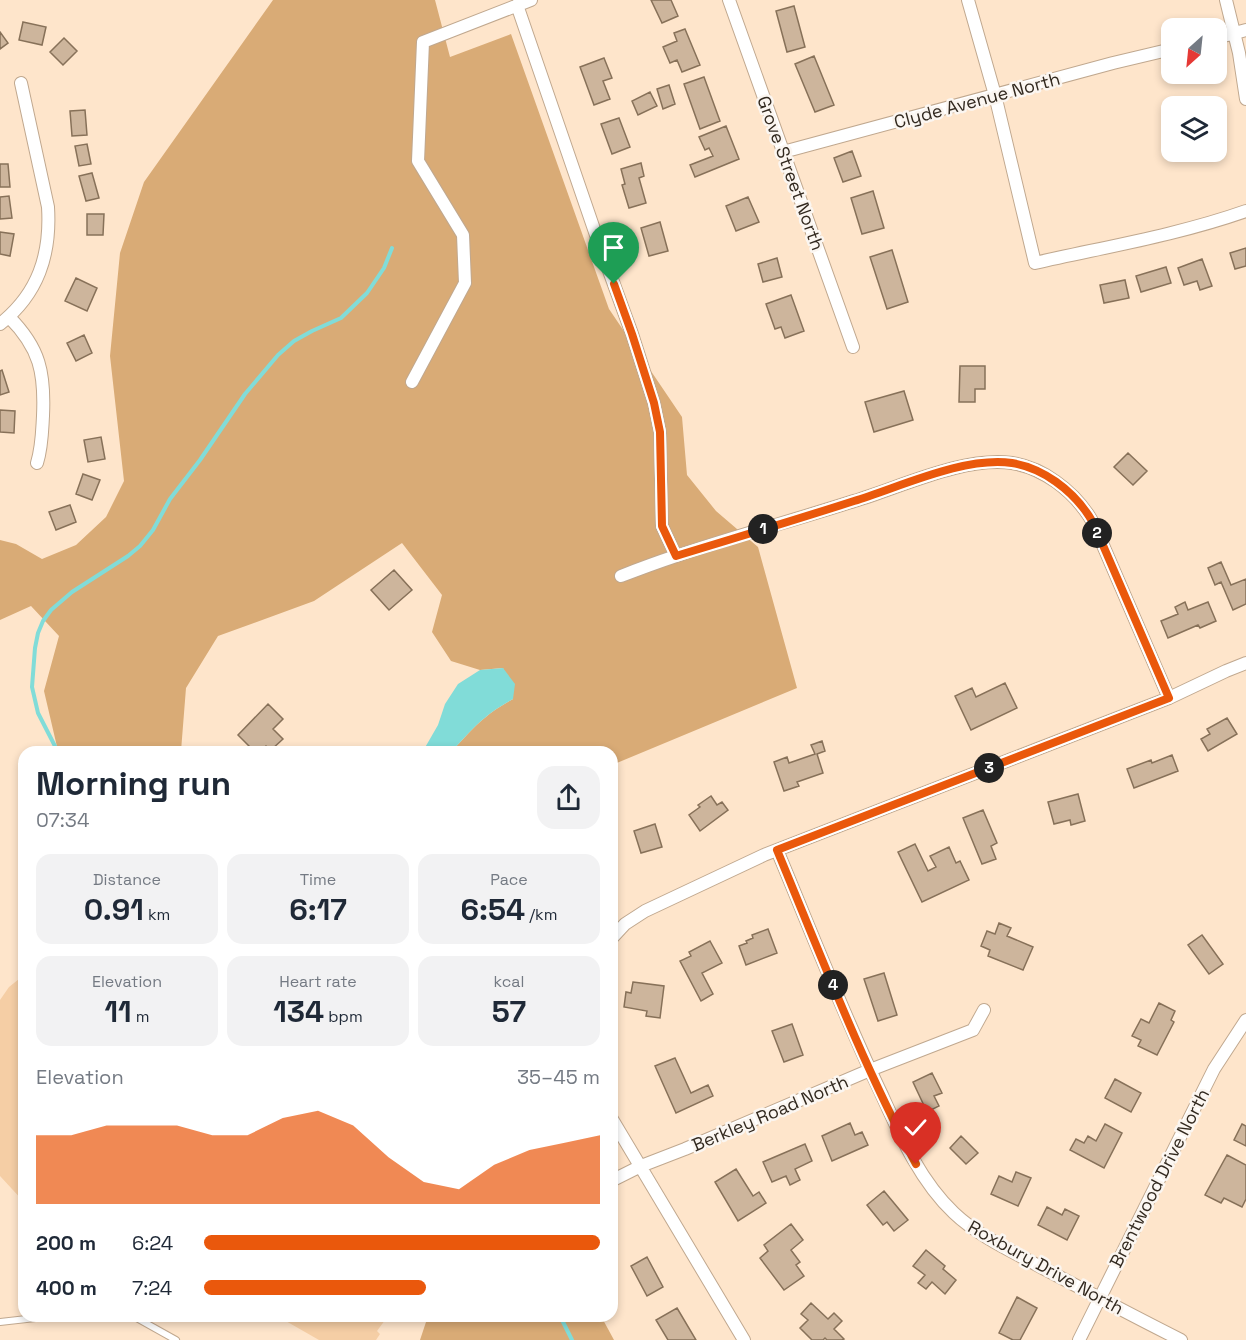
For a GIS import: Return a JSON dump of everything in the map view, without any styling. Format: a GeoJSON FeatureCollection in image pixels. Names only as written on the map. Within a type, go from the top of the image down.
{"type":"FeatureCollection","features":[{"type":"Feature","properties":{"kind":"street"},"geometry":{"type":"LineString","coordinates":[[412,382],[465,283],[463,235],[418,160],[423,42],[531,0]]}},
{"type":"Feature","properties":{"kind":"street","name":"Grove Street North"},"geometry":{"type":"LineString","coordinates":[[729,0],[853,347]]}},
{"type":"Feature","properties":{"kind":"street"},"geometry":{"type":"LineString","coordinates":[[968,0],[995,95],[1035,263],[1160,235],[1246,212]]}},
{"type":"Feature","properties":{"kind":"street"},"geometry":{"type":"LineString","coordinates":[[1226,0],[1240,32],[1239,53],[1246,99]]}},
{"type":"Feature","properties":{"kind":"street"},"geometry":{"type":"LineString","coordinates":[[517,5],[654,403],[660,432],[662,526],[676,556]]}},
{"type":"Feature","properties":{"kind":"street","name":"Clyde Avenue North"},"geometry":{"type":"LineString","coordinates":[[783,152],[1161,52]]}},
{"type":"Feature","properties":{"kind":"street"},"geometry":{"type":"LineString","coordinates":[[21,83],[48,207],[48,243],[34,284],[23,302],[5,321],[23,331],[32,346],[42,374],[44,396],[42,446],[37,463]]}},
{"type":"Feature","properties":{"kind":"street"},"geometry":{"type":"LineString","coordinates":[[621,576],[676,556],[964,466],[991,462],[1013,464],[1046,475],[1064,488],[1088,515],[1169,698]]}},
{"type":"Feature","properties":{"kind":"street"},"geometry":{"type":"LineString","coordinates":[[618,932],[645,911],[777,850],[1169,698],[1246,663]]}},
{"type":"Feature","properties":{"kind":"street","name":"Roxbury Drive North"},"geometry":{"type":"LineString","coordinates":[[777,850],[870,1071],[898,1131],[916,1164],[936,1192],[954,1213],[1018,1255],[1180,1340]]}},
{"type":"Feature","properties":{"kind":"street","name":"Berkley Road North"},"geometry":{"type":"LineString","coordinates":[[618,1177],[640,1166],[973,1030],[984,1010]]}},
{"type":"Feature","properties":{"kind":"street","name":"Brentwood Drive North"},"geometry":{"type":"LineString","coordinates":[[1078,1340],[1214,1069],[1246,1020]]}},
{"type":"Feature","properties":{"kind":"street"},"geometry":{"type":"LineString","coordinates":[[618,1129],[744,1340]]}},
{"type":"Feature","properties":{"kind":"lane"},"geometry":{"type":"LineString","coordinates":[[0,1322],[18,1320]]}},
{"type":"Feature","properties":{"kind":"lane"},"geometry":{"type":"LineString","coordinates":[[143,1322],[176,1340]]}},
{"type":"Feature","properties":{"kind":"shaded area"},"geometry":{"type":"Polygon","coordinates":[[[273,0],[435,0],[450,57],[511,34],[609,309],[682,417],[687,475],[716,511],[758,547],[797,688],[618,763],[618,746],[457,746],[487,716],[513,699],[503,668],[480,670],[451,661],[432,632],[442,595],[402,543],[314,601],[218,636],[186,688],[181,746],[57,746],[44,691],[59,636],[31,606],[0,620],[0,540],[16,544],[42,559],[76,545],[106,517],[124,481],[110,356],[120,253],[144,182],[273,0]]]}},
{"type":"Feature","properties":{"kind":"shaded area"},"geometry":{"type":"Polygon","coordinates":[[[18,980],[18,1196],[0,1176],[0,1000],[9,987],[18,980]]]}},
{"type":"Feature","properties":{"kind":"shaded area"},"geometry":{"type":"Polygon","coordinates":[[[288,1322],[384,1322],[377,1331],[380,1334],[376,1340],[319,1340],[288,1322]]]}},
{"type":"Feature","properties":{"kind":"shaded area"},"geometry":{"type":"Polygon","coordinates":[[[426,1322],[604,1322],[614,1340],[420,1340],[426,1322]]]}},
{"type":"Feature","properties":{"kind":"water"},"geometry":{"type":"Polygon","coordinates":[[[503,668],[515,684],[513,699],[487,716],[457,746],[426,746],[438,725],[445,704],[458,684],[480,670],[503,668]]]}},
{"type":"Feature","properties":{"kind":"building"},"geometry":{"type":"Polygon","coordinates":[[[651,0],[671,0],[678,16],[662,23],[651,0]]]}},
{"type":"Feature","properties":{"kind":"building"},"geometry":{"type":"Polygon","coordinates":[[[794,6],[805,47],[787,52],[776,11],[794,6]]]}},
{"type":"Feature","properties":{"kind":"building"},"geometry":{"type":"Polygon","coordinates":[[[23,22],[46,27],[42,45],[19,40],[23,22]]]}},
{"type":"Feature","properties":{"kind":"building"},"geometry":{"type":"Polygon","coordinates":[[[685,29],[700,65],[682,72],[677,60],[670,63],[663,47],[677,41],[674,33],[685,29]]]}},
{"type":"Feature","properties":{"kind":"building"},"geometry":{"type":"Polygon","coordinates":[[[0,32],[8,43],[0,49],[0,32]]]}},
{"type":"Feature","properties":{"kind":"building"},"geometry":{"type":"Polygon","coordinates":[[[64,38],[77,51],[63,65],[50,52],[64,38]]]}},
{"type":"Feature","properties":{"kind":"building"},"geometry":{"type":"Polygon","coordinates":[[[814,56],[834,105],[815,112],[795,64],[814,56]]]}},
{"type":"Feature","properties":{"kind":"building"},"geometry":{"type":"Polygon","coordinates":[[[604,58],[612,78],[603,81],[610,99],[594,105],[580,67],[604,58]]]}},
{"type":"Feature","properties":{"kind":"building"},"geometry":{"type":"Polygon","coordinates":[[[704,77],[720,121],[700,129],[684,84],[704,77]]]}},
{"type":"Feature","properties":{"kind":"building"},"geometry":{"type":"Polygon","coordinates":[[[669,85],[675,104],[663,109],[657,89],[669,85]]]}},
{"type":"Feature","properties":{"kind":"building"},"geometry":{"type":"Polygon","coordinates":[[[650,92],[657,106],[638,115],[632,101],[650,92]]]}},
{"type":"Feature","properties":{"kind":"building"},"geometry":{"type":"Polygon","coordinates":[[[85,110],[87,135],[72,136],[70,111],[85,110]]]}},
{"type":"Feature","properties":{"kind":"building"},"geometry":{"type":"Polygon","coordinates":[[[619,118],[630,147],[612,154],[601,124],[619,118]]]}},
{"type":"Feature","properties":{"kind":"building"},"geometry":{"type":"Polygon","coordinates":[[[726,126],[739,159],[695,177],[690,165],[713,156],[709,148],[705,150],[699,137],[726,126]]]}},
{"type":"Feature","properties":{"kind":"building"},"geometry":{"type":"Polygon","coordinates":[[[87,144],[91,164],[79,166],[75,146],[87,144]]]}},
{"type":"Feature","properties":{"kind":"building"},"geometry":{"type":"Polygon","coordinates":[[[852,151],[861,176],[843,182],[834,158],[852,151]]]}},
{"type":"Feature","properties":{"kind":"building"},"geometry":{"type":"Polygon","coordinates":[[[641,163],[644,176],[639,178],[646,203],[629,208],[622,185],[625,184],[621,169],[641,163]]]}},
{"type":"Feature","properties":{"kind":"building"},"geometry":{"type":"Polygon","coordinates":[[[0,164],[8,164],[10,187],[0,187],[0,164]]]}},
{"type":"Feature","properties":{"kind":"building"},"geometry":{"type":"Polygon","coordinates":[[[92,173],[99,198],[86,201],[79,176],[92,173]]]}},
{"type":"Feature","properties":{"kind":"building"},"geometry":{"type":"Polygon","coordinates":[[[873,191],[884,228],[862,234],[851,198],[873,191]]]}},
{"type":"Feature","properties":{"kind":"building"},"geometry":{"type":"Polygon","coordinates":[[[9,196],[12,218],[0,219],[0,197],[9,196]]]}},
{"type":"Feature","properties":{"kind":"building"},"geometry":{"type":"Polygon","coordinates":[[[748,197],[759,222],[736,231],[726,206],[748,197]]]}},
{"type":"Feature","properties":{"kind":"building"},"geometry":{"type":"Polygon","coordinates":[[[87,214],[104,214],[103,235],[87,235],[87,214]]]}},
{"type":"Feature","properties":{"kind":"building"},"geometry":{"type":"Polygon","coordinates":[[[660,222],[668,251],[649,256],[641,228],[660,222]]]}},
{"type":"Feature","properties":{"kind":"building"},"geometry":{"type":"Polygon","coordinates":[[[0,232],[14,234],[10,256],[0,254],[0,232]]]}},
{"type":"Feature","properties":{"kind":"building"},"geometry":{"type":"Polygon","coordinates":[[[1246,248],[1246,266],[1235,269],[1230,253],[1246,248]]]}},
{"type":"Feature","properties":{"kind":"building"},"geometry":{"type":"Polygon","coordinates":[[[892,250],[908,302],[887,309],[870,257],[892,250]]]}},
{"type":"Feature","properties":{"kind":"building"},"geometry":{"type":"Polygon","coordinates":[[[777,258],[782,277],[763,282],[758,264],[777,258]]]}},
{"type":"Feature","properties":{"kind":"building"},"geometry":{"type":"Polygon","coordinates":[[[1202,259],[1212,286],[1200,290],[1197,281],[1184,285],[1178,268],[1202,259]]]}},
{"type":"Feature","properties":{"kind":"building"},"geometry":{"type":"Polygon","coordinates":[[[1166,267],[1171,283],[1141,292],[1136,276],[1166,267]]]}},
{"type":"Feature","properties":{"kind":"building"},"geometry":{"type":"Polygon","coordinates":[[[76,278],[97,288],[87,311],[65,301],[76,278]]]}},
{"type":"Feature","properties":{"kind":"building"},"geometry":{"type":"Polygon","coordinates":[[[1125,280],[1129,298],[1104,303],[1100,285],[1125,280]]]}},
{"type":"Feature","properties":{"kind":"building"},"geometry":{"type":"Polygon","coordinates":[[[791,295],[804,331],[785,338],[781,327],[775,329],[766,304],[791,295]]]}},
{"type":"Feature","properties":{"kind":"building"},"geometry":{"type":"Polygon","coordinates":[[[84,335],[92,353],[76,361],[67,343],[84,335]]]}},
{"type":"Feature","properties":{"kind":"building"},"geometry":{"type":"Polygon","coordinates":[[[960,366],[985,366],[985,389],[975,389],[975,402],[959,402],[960,366]]]}},
{"type":"Feature","properties":{"kind":"building"},"geometry":{"type":"Polygon","coordinates":[[[2,370],[9,392],[0,395],[0,371],[2,370]]]}},
{"type":"Feature","properties":{"kind":"building"},"geometry":{"type":"Polygon","coordinates":[[[904,391],[913,420],[874,432],[865,402],[904,391]]]}},
{"type":"Feature","properties":{"kind":"building"},"geometry":{"type":"Polygon","coordinates":[[[0,410],[15,411],[14,433],[0,432],[0,410]]]}},
{"type":"Feature","properties":{"kind":"building"},"geometry":{"type":"Polygon","coordinates":[[[101,437],[105,459],[88,462],[84,440],[101,437]]]}},
{"type":"Feature","properties":{"kind":"building"},"geometry":{"type":"Polygon","coordinates":[[[1128,453],[1147,471],[1133,485],[1114,467],[1128,453]]]}},
{"type":"Feature","properties":{"kind":"building"},"geometry":{"type":"Polygon","coordinates":[[[83,474],[100,480],[92,500],[76,494],[83,474]]]}},
{"type":"Feature","properties":{"kind":"building"},"geometry":{"type":"Polygon","coordinates":[[[70,505],[76,522],[56,530],[49,512],[70,505]]]}},
{"type":"Feature","properties":{"kind":"building"},"geometry":{"type":"Polygon","coordinates":[[[1221,562],[1231,585],[1246,579],[1246,604],[1233,610],[1221,582],[1215,585],[1208,568],[1221,562]]]}},
{"type":"Feature","properties":{"kind":"building"},"geometry":{"type":"Polygon","coordinates":[[[394,570],[412,590],[389,610],[371,590],[394,570]]]}},
{"type":"Feature","properties":{"kind":"building"},"geometry":{"type":"Polygon","coordinates":[[[1185,602],[1188,610],[1208,602],[1216,621],[1200,628],[1198,625],[1168,638],[1161,621],[1178,614],[1175,607],[1185,602]]]}},
{"type":"Feature","properties":{"kind":"building"},"geometry":{"type":"Polygon","coordinates":[[[1005,683],[1017,708],[971,730],[955,696],[972,688],[976,697],[1005,683]]]}},
{"type":"Feature","properties":{"kind":"building"},"geometry":{"type":"Polygon","coordinates":[[[268,704],[283,719],[273,729],[283,739],[275,746],[249,746],[238,735],[268,704]]]}},
{"type":"Feature","properties":{"kind":"building"},"geometry":{"type":"Polygon","coordinates":[[[1227,718],[1237,734],[1208,751],[1201,739],[1210,734],[1207,729],[1227,718]]]}},
{"type":"Feature","properties":{"kind":"building"},"geometry":{"type":"Polygon","coordinates":[[[822,741],[825,751],[817,754],[823,773],[797,782],[799,786],[784,791],[774,762],[787,757],[789,763],[815,754],[811,745],[822,741]]]}},
{"type":"Feature","properties":{"kind":"building"},"geometry":{"type":"Polygon","coordinates":[[[1172,755],[1178,771],[1134,788],[1127,769],[1172,755]]]}},
{"type":"Feature","properties":{"kind":"building"},"geometry":{"type":"Polygon","coordinates":[[[1078,794],[1085,821],[1071,825],[1070,820],[1054,824],[1048,802],[1078,794]]]}},
{"type":"Feature","properties":{"kind":"building"},"geometry":{"type":"Polygon","coordinates":[[[711,796],[717,805],[722,802],[728,810],[700,831],[689,815],[711,796]]]}},
{"type":"Feature","properties":{"kind":"building"},"geometry":{"type":"Polygon","coordinates":[[[983,810],[997,843],[991,846],[996,859],[982,864],[963,818],[983,810]]]}},
{"type":"Feature","properties":{"kind":"building"},"geometry":{"type":"Polygon","coordinates":[[[655,824],[662,847],[641,853],[634,831],[655,824]]]}},
{"type":"Feature","properties":{"kind":"building"},"geometry":{"type":"Polygon","coordinates":[[[915,844],[928,871],[936,867],[930,856],[949,847],[956,863],[960,861],[969,880],[922,902],[898,852],[915,844]]]}},
{"type":"Feature","properties":{"kind":"building"},"geometry":{"type":"Polygon","coordinates":[[[999,923],[1011,928],[1007,936],[1033,947],[1023,970],[988,956],[990,950],[981,946],[987,931],[995,934],[999,923]]]}},
{"type":"Feature","properties":{"kind":"building"},"geometry":{"type":"Polygon","coordinates":[[[768,929],[777,953],[746,965],[739,946],[753,938],[752,935],[768,929]]]}},
{"type":"Feature","properties":{"kind":"building"},"geometry":{"type":"Polygon","coordinates":[[[1202,935],[1223,964],[1209,974],[1188,945],[1202,935]]]}},
{"type":"Feature","properties":{"kind":"building"},"geometry":{"type":"Polygon","coordinates":[[[710,941],[722,963],[702,973],[713,994],[701,1001],[680,961],[691,956],[689,952],[710,941]]]}},
{"type":"Feature","properties":{"kind":"building"},"geometry":{"type":"Polygon","coordinates":[[[884,973],[897,1015],[878,1021],[864,979],[884,973]]]}},
{"type":"Feature","properties":{"kind":"building"},"geometry":{"type":"Polygon","coordinates":[[[633,982],[664,986],[660,1018],[646,1016],[647,1011],[624,1007],[626,992],[631,993],[633,982]]]}},
{"type":"Feature","properties":{"kind":"building"},"geometry":{"type":"Polygon","coordinates":[[[1159,1003],[1175,1011],[1171,1020],[1174,1022],[1157,1055],[1138,1046],[1141,1040],[1132,1036],[1141,1019],[1149,1023],[1159,1003]]]}},
{"type":"Feature","properties":{"kind":"building"},"geometry":{"type":"Polygon","coordinates":[[[792,1024],[803,1055],[784,1062],[772,1031],[792,1024]]]}},
{"type":"Feature","properties":{"kind":"building"},"geometry":{"type":"Polygon","coordinates":[[[675,1058],[691,1093],[708,1085],[713,1096],[676,1113],[655,1066],[675,1058]]]}},
{"type":"Feature","properties":{"kind":"building"},"geometry":{"type":"Polygon","coordinates":[[[932,1073],[942,1093],[934,1096],[939,1106],[927,1112],[913,1082],[932,1073]]]}},
{"type":"Feature","properties":{"kind":"building"},"geometry":{"type":"Polygon","coordinates":[[[1115,1079],[1141,1093],[1131,1112],[1105,1098],[1115,1079]]]}},
{"type":"Feature","properties":{"kind":"building"},"geometry":{"type":"Polygon","coordinates":[[[850,1123],[855,1135],[862,1132],[868,1145],[832,1161],[822,1136],[850,1123]]]}},
{"type":"Feature","properties":{"kind":"building"},"geometry":{"type":"Polygon","coordinates":[[[1105,1124],[1122,1133],[1104,1168],[1070,1150],[1076,1139],[1084,1143],[1088,1136],[1096,1141],[1105,1124]]]}},
{"type":"Feature","properties":{"kind":"building"},"geometry":{"type":"Polygon","coordinates":[[[1242,1124],[1246,1126],[1246,1146],[1234,1140],[1242,1124]]]}},
{"type":"Feature","properties":{"kind":"building"},"geometry":{"type":"Polygon","coordinates":[[[961,1136],[978,1153],[966,1164],[950,1148],[961,1136]]]}},
{"type":"Feature","properties":{"kind":"building"},"geometry":{"type":"Polygon","coordinates":[[[805,1144],[812,1161],[795,1169],[800,1180],[790,1185],[786,1176],[772,1182],[763,1162],[805,1144]]]}},
{"type":"Feature","properties":{"kind":"building"},"geometry":{"type":"Polygon","coordinates":[[[1227,1155],[1246,1165],[1246,1199],[1242,1207],[1224,1198],[1221,1203],[1205,1195],[1227,1155]]]}},
{"type":"Feature","properties":{"kind":"building"},"geometry":{"type":"Polygon","coordinates":[[[736,1169],[753,1196],[759,1192],[766,1203],[738,1221],[715,1182],[736,1169]]]}},
{"type":"Feature","properties":{"kind":"building"},"geometry":{"type":"Polygon","coordinates":[[[1016,1172],[1031,1178],[1018,1206],[991,1194],[999,1176],[1012,1182],[1016,1172]]]}},
{"type":"Feature","properties":{"kind":"building"},"geometry":{"type":"Polygon","coordinates":[[[884,1191],[908,1220],[894,1231],[887,1222],[883,1225],[867,1205],[884,1191]]]}},
{"type":"Feature","properties":{"kind":"building"},"geometry":{"type":"Polygon","coordinates":[[[1047,1207],[1062,1215],[1065,1209],[1079,1216],[1067,1240],[1038,1225],[1047,1207]]]}},
{"type":"Feature","properties":{"kind":"building"},"geometry":{"type":"Polygon","coordinates":[[[791,1224],[803,1240],[791,1250],[800,1262],[796,1265],[804,1276],[784,1290],[760,1258],[768,1251],[764,1245],[791,1224]]]}},
{"type":"Feature","properties":{"kind":"building"},"geometry":{"type":"Polygon","coordinates":[[[926,1250],[945,1266],[943,1269],[956,1280],[945,1294],[932,1282],[926,1289],[918,1283],[925,1275],[913,1266],[926,1250]]]}},
{"type":"Feature","properties":{"kind":"building"},"geometry":{"type":"Polygon","coordinates":[[[647,1257],[663,1287],[647,1296],[631,1266],[647,1257]]]}},
{"type":"Feature","properties":{"kind":"building"},"geometry":{"type":"Polygon","coordinates":[[[1017,1297],[1037,1308],[1020,1340],[1013,1340],[999,1333],[1017,1297]]]}},
{"type":"Feature","properties":{"kind":"building"},"geometry":{"type":"Polygon","coordinates":[[[811,1303],[828,1319],[834,1313],[842,1321],[834,1329],[844,1339],[812,1340],[800,1328],[808,1320],[801,1314],[811,1303]]]}},
{"type":"Feature","properties":{"kind":"building"},"geometry":{"type":"Polygon","coordinates":[[[677,1308],[696,1340],[668,1340],[656,1320],[677,1308]]]}},
{"type":"Feature","properties":{"kind":"waterway"},"geometry":{"type":"LineString","coordinates":[[55,746],[38,713],[32,687],[35,648],[43,621],[51,610],[72,592],[140,546],[153,530],[170,499],[245,394],[278,355],[294,341],[341,318],[367,293],[384,268],[392,248]]}},
{"type":"Feature","properties":{"kind":"waterway"},"geometry":{"type":"LineString","coordinates":[[563,1322],[572,1340]]}},
{"type":"Feature","properties":{"kind":"route"},"geometry":{"type":"LineString","coordinates":[[614,284],[654,403],[660,432],[662,526],[676,556],[964,466],[991,462],[1028,468],[1046,475],[1064,488],[1088,515],[1169,698],[777,850],[870,1071],[916,1164]]}}]}
